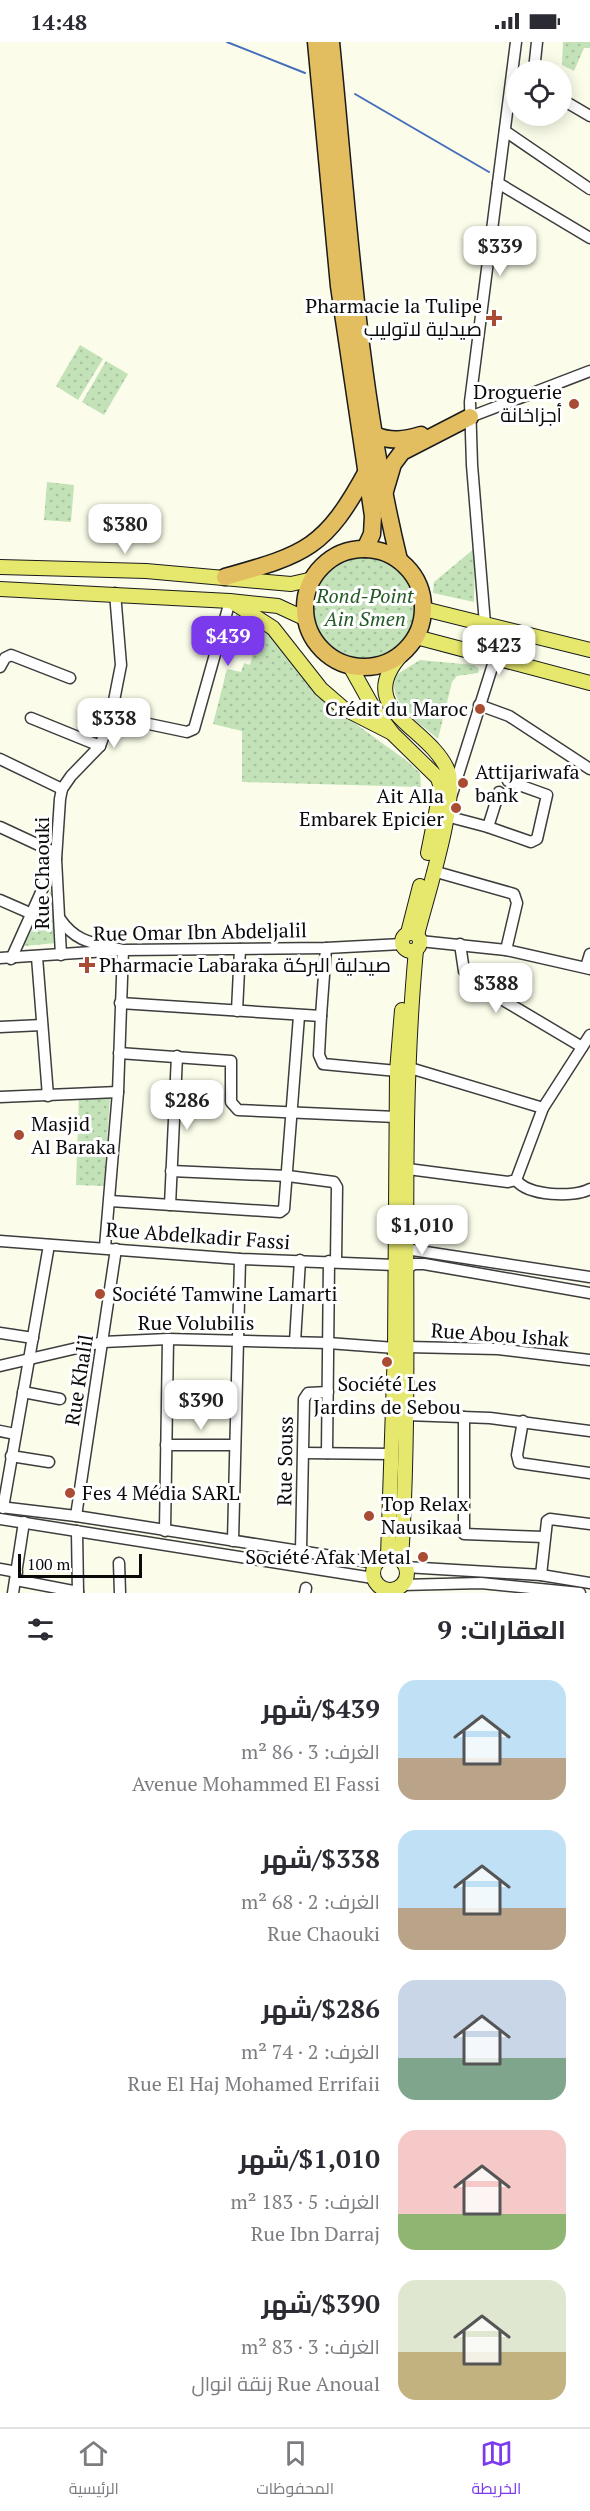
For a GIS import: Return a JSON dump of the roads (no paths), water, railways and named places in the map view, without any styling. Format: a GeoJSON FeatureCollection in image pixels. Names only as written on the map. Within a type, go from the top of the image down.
{"type":"FeatureCollection","features":[{"type":"Feature","properties":{"kind":"highway"},"geometry":{"type":"LineString","coordinates":[[316,42],[337,267],[373,525],[365,549]]}},
{"type":"Feature","properties":{"kind":"highway"},"geometry":{"type":"LineString","coordinates":[[331,42],[352,270],[384,494],[399,560]]}},
{"type":"Feature","properties":{"kind":"highway"},"geometry":{"type":"LineString","coordinates":[[375,435],[388,440],[406,440],[470,417]]}},
{"type":"Feature","properties":{"kind":"highway"},"geometry":{"type":"LineString","coordinates":[[384,494],[393,464],[402,452],[470,417]]}},
{"type":"Feature","properties":{"kind":"highway"},"geometry":{"type":"LineString","coordinates":[[225,577],[291,558],[314,544],[335,524],[367,471]]}},
{"type":"Feature","properties":{"kind":"highway"},"geometry":{"type":"LineString","coordinates":[[365,549],[382,552],[399,560],[417,582],[424,609],[416,637],[402,654],[378,666],[351,666],[333,659],[323,651],[311,634],[306,619],[306,597],[313,579],[332,558],[348,551],[365,549]]}},
{"type":"Feature","properties":{"kind":"main road"},"geometry":{"type":"LineString","coordinates":[[0,567],[146,571],[291,584],[313,579]]}},
{"type":"Feature","properties":{"kind":"main road"},"geometry":{"type":"LineString","coordinates":[[0,589],[230,600],[278,606],[306,619]]}},
{"type":"Feature","properties":{"kind":"main road"},"geometry":{"type":"LineString","coordinates":[[230,600],[273,628],[321,689],[343,708],[393,734]]}},
{"type":"Feature","properties":{"kind":"main road"},"geometry":{"type":"LineString","coordinates":[[424,609],[590,650]]}},
{"type":"Feature","properties":{"kind":"main road"},"geometry":{"type":"LineString","coordinates":[[416,637],[590,683]]}},
{"type":"Feature","properties":{"kind":"main road"},"geometry":{"type":"LineString","coordinates":[[402,654],[386,674],[386,696],[390,707],[432,746],[447,768],[451,781],[447,811],[433,871],[412,942]]}},
{"type":"Feature","properties":{"kind":"main road"},"geometry":{"type":"LineString","coordinates":[[351,666],[374,709],[393,734],[433,772],[441,788],[412,942],[404,1069],[396,1117],[401,1347],[406,1415],[393,1562],[374,1584],[383,1589],[394,1589],[406,1576],[393,1562],[391,1454],[401,1347]]}},
{"type":"Feature","properties":{"kind":"main road"},"geometry":{"type":"LineString","coordinates":[[400,1267],[406,1249],[408,1168],[404,1069]]}},
{"type":"Feature","properties":{"kind":"street"},"geometry":{"type":"LineString","coordinates":[[515,60],[516,42]]}},
{"type":"Feature","properties":{"kind":"street"},"geometry":{"type":"LineString","coordinates":[[535,60],[537,42]]}},
{"type":"Feature","properties":{"kind":"street"},"geometry":{"type":"LineString","coordinates":[[572,105],[590,116]]}},
{"type":"Feature","properties":{"kind":"street"},"geometry":{"type":"LineString","coordinates":[[485,624],[470,417],[475,353],[506,124]]}},
{"type":"Feature","properties":{"kind":"street"},"geometry":{"type":"LineString","coordinates":[[505,130],[590,189]]}},
{"type":"Feature","properties":{"kind":"street"},"geometry":{"type":"LineString","coordinates":[[498,183],[590,238]]}},
{"type":"Feature","properties":{"kind":"street"},"geometry":{"type":"LineString","coordinates":[[470,417],[590,371]]}},
{"type":"Feature","properties":{"kind":"street","name":"Rue Chaouki"},"geometry":{"type":"LineString","coordinates":[[61,955],[56,856],[62,789],[79,767],[100,746],[111,716],[121,665],[115,593]]}},
{"type":"Feature","properties":{"kind":"street"},"geometry":{"type":"LineString","coordinates":[[111,716],[187,732],[194,729],[230,600]]}},
{"type":"Feature","properties":{"kind":"street"},"geometry":{"type":"LineString","coordinates":[[0,667],[5,658],[11,655],[70,678]]}},
{"type":"Feature","properties":{"kind":"street"},"geometry":{"type":"LineString","coordinates":[[495,658],[447,811],[531,842],[537,839],[547,795],[508,781]]}},
{"type":"Feature","properties":{"kind":"street"},"geometry":{"type":"LineString","coordinates":[[479,705],[508,716],[590,768]]}},
{"type":"Feature","properties":{"kind":"street"},"geometry":{"type":"LineString","coordinates":[[31,718],[100,746]]}},
{"type":"Feature","properties":{"kind":"street"},"geometry":{"type":"LineString","coordinates":[[0,759],[33,772],[62,789]]}},
{"type":"Feature","properties":{"kind":"street"},"geometry":{"type":"LineString","coordinates":[[488,827],[499,792]]}},
{"type":"Feature","properties":{"kind":"street"},"geometry":{"type":"LineString","coordinates":[[0,827],[56,856],[32,914],[6,958]]}},
{"type":"Feature","properties":{"kind":"street"},"geometry":{"type":"LineString","coordinates":[[433,871],[514,894],[517,903],[506,950]]}},
{"type":"Feature","properties":{"kind":"street"},"geometry":{"type":"LineString","coordinates":[[0,900],[32,914]]}},
{"type":"Feature","properties":{"kind":"street"},"geometry":{"type":"LineString","coordinates":[[60,919],[69,932],[79,939],[123,950]]}},
{"type":"Feature","properties":{"kind":"street","name":"Rue Omar Ibn Abdeljalil"},"geometry":{"type":"LineString","coordinates":[[6,958],[123,950],[326,948],[412,942],[460,944],[506,950],[588,968]]}},
{"type":"Feature","properties":{"kind":"street"},"geometry":{"type":"LineString","coordinates":[[460,944],[464,971],[471,981],[582,1047]]}},
{"type":"Feature","properties":{"kind":"street"},"geometry":{"type":"LineString","coordinates":[[326,948],[319,1055],[323,1064],[404,1069],[543,1108]]}},
{"type":"Feature","properties":{"kind":"street"},"geometry":{"type":"LineString","coordinates":[[237,1011],[240,949]]}},
{"type":"Feature","properties":{"kind":"street","name":"Rue Khalil"},"geometry":{"type":"LineString","coordinates":[[76,1516],[103,1341],[111,1248],[110,1201],[118,1092],[123,950]]}},
{"type":"Feature","properties":{"kind":"street"},"geometry":{"type":"LineString","coordinates":[[588,968],[590,954]]}},
{"type":"Feature","properties":{"kind":"street"},"geometry":{"type":"LineString","coordinates":[[37,957],[48,1096]]}},
{"type":"Feature","properties":{"kind":"street"},"geometry":{"type":"LineString","coordinates":[[120,1004],[321,1016]]}},
{"type":"Feature","properties":{"kind":"street"},"geometry":{"type":"LineString","coordinates":[[110,1201],[280,1212],[285,1207],[299,1016]]}},
{"type":"Feature","properties":{"kind":"street"},"geometry":{"type":"LineString","coordinates":[[0,1027],[42,1025]]}},
{"type":"Feature","properties":{"kind":"street"},"geometry":{"type":"LineString","coordinates":[[590,1035],[543,1108],[517,1179],[520,1186],[531,1190],[574,1196],[590,1189]]}},
{"type":"Feature","properties":{"kind":"street"},"geometry":{"type":"LineString","coordinates":[[119,1053],[231,1061],[231,1102],[236,1108],[396,1117]]}},
{"type":"Feature","properties":{"kind":"street"},"geometry":{"type":"LineString","coordinates":[[170,1205],[177,1056]]}},
{"type":"Feature","properties":{"kind":"street"},"geometry":{"type":"LineString","coordinates":[[0,1097],[118,1092]]}},
{"type":"Feature","properties":{"kind":"street"},"geometry":{"type":"LineString","coordinates":[[408,1168],[508,1182],[517,1179]]}},
{"type":"Feature","properties":{"kind":"street"},"geometry":{"type":"LineString","coordinates":[[171,1171],[330,1180],[338,1187],[328,1343],[327,1453]]}},
{"type":"Feature","properties":{"kind":"street","name":"Rue Abdelkadir Fassi"},"geometry":{"type":"LineString","coordinates":[[0,1242],[111,1248],[240,1260],[332,1261],[400,1267],[424,1264],[590,1293]]}},
{"type":"Feature","properties":{"kind":"street"},"geometry":{"type":"LineString","coordinates":[[49,1245],[2,1507],[76,1516],[302,1551],[590,1582]]}},
{"type":"Feature","properties":{"kind":"street"},"geometry":{"type":"LineString","coordinates":[[406,1249],[590,1277]]}},
{"type":"Feature","properties":{"kind":"street"},"geometry":{"type":"LineString","coordinates":[[471,1272],[472,1258]]}},
{"type":"Feature","properties":{"kind":"street"},"geometry":{"type":"LineString","coordinates":[[233,1540],[240,1260]]}},
{"type":"Feature","properties":{"kind":"street"},"geometry":{"type":"LineString","coordinates":[[295,1342],[300,1260]]}},
{"type":"Feature","properties":{"kind":"street"},"geometry":{"type":"LineString","coordinates":[[0,1333],[33,1338]]}},
{"type":"Feature","properties":{"kind":"street"},"geometry":{"type":"LineString","coordinates":[[165,1531],[168,1339]]}},
{"type":"Feature","properties":{"kind":"street","name":"Rue Volubilis"},"geometry":{"type":"LineString","coordinates":[[0,1366],[103,1341],[168,1339],[401,1347]]}},
{"type":"Feature","properties":{"kind":"street","name":"Rue Abou Ishak"},"geometry":{"type":"LineString","coordinates":[[401,1347],[498,1349],[590,1360]]}},
{"type":"Feature","properties":{"kind":"street"},"geometry":{"type":"LineString","coordinates":[[23,1392],[60,1399]]}},
{"type":"Feature","properties":{"kind":"street","name":"Rue Souss"},"geometry":{"type":"LineString","coordinates":[[302,1551],[305,1396],[308,1393],[327,1392]]}},
{"type":"Feature","properties":{"kind":"street"},"geometry":{"type":"LineString","coordinates":[[406,1415],[523,1421],[590,1431]]}},
{"type":"Feature","properties":{"kind":"street"},"geometry":{"type":"LineString","coordinates":[[464,1417],[464,1534],[544,1537]]}},
{"type":"Feature","properties":{"kind":"street"},"geometry":{"type":"LineString","coordinates":[[523,1421],[517,1455],[519,1463],[590,1473]]}},
{"type":"Feature","properties":{"kind":"street"},"geometry":{"type":"LineString","coordinates":[[0,1431],[15,1434]]}},
{"type":"Feature","properties":{"kind":"street"},"geometry":{"type":"LineString","coordinates":[[166,1444],[235,1445]]}},
{"type":"Feature","properties":{"kind":"street"},"geometry":{"type":"LineString","coordinates":[[305,1454],[391,1454]]}},
{"type":"Feature","properties":{"kind":"street"},"geometry":{"type":"LineString","coordinates":[[11,1456],[49,1462]]}},
{"type":"Feature","properties":{"kind":"street"},"geometry":{"type":"LineString","coordinates":[[0,1519],[374,1584]]}},
{"type":"Feature","properties":{"kind":"street"},"geometry":{"type":"LineString","coordinates":[[541,1575],[546,1523],[550,1519],[590,1524]]}},
{"type":"Feature","properties":{"kind":"street"},"geometry":{"type":"LineString","coordinates":[[14,1593],[24,1522]]}},
{"type":"Feature","properties":{"kind":"street"},"geometry":{"type":"LineString","coordinates":[[0,1569],[16,1576],[78,1593],[77,1531]]}},
{"type":"Feature","properties":{"kind":"street"},"geometry":{"type":"LineString","coordinates":[[119,1563],[120,1593]]}},
{"type":"Feature","properties":{"kind":"street"},"geometry":{"type":"LineString","coordinates":[[394,1589],[480,1588],[580,1593]]}},
{"type":"Feature","properties":{"kind":"waterway"},"geometry":{"type":"LineString","coordinates":[[227,42],[305,73]]}},
{"type":"Feature","properties":{"kind":"waterway"},"geometry":{"type":"LineString","coordinates":[[355,94],[489,172]]}},
{"type":"Feature","properties":{"kind":"place","name":"Pharmacie la Tulipe صيدلية لاتوليب"},"geometry":{"type":"Point","coordinates":[494,318]}},
{"type":"Feature","properties":{"kind":"place","name":"Droguerie أجزاخانة"},"geometry":{"type":"Point","coordinates":[574,404]}},
{"type":"Feature","properties":{"kind":"place","name":"Crédit du Maroc"},"geometry":{"type":"Point","coordinates":[480,709]}},
{"type":"Feature","properties":{"kind":"place","name":"Attijariwafa bank"},"geometry":{"type":"Point","coordinates":[463,783]}},
{"type":"Feature","properties":{"kind":"place","name":"Ait Alla Embarek Epicier"},"geometry":{"type":"Point","coordinates":[456,808]}},
{"type":"Feature","properties":{"kind":"place","name":"Pharmacie Labaraka صيدلية البركة"},"geometry":{"type":"Point","coordinates":[87,965]}},
{"type":"Feature","properties":{"kind":"place","name":"Masjid Al Baraka"},"geometry":{"type":"Point","coordinates":[19,1135]}},
{"type":"Feature","properties":{"kind":"place","name":"Société Tamwine Lamarti"},"geometry":{"type":"Point","coordinates":[100,1294]}},
{"type":"Feature","properties":{"kind":"place","name":"Société Les Jardins de Sebou"},"geometry":{"type":"Point","coordinates":[387,1362]}},
{"type":"Feature","properties":{"kind":"place","name":"Fes 4 Média SARL"},"geometry":{"type":"Point","coordinates":[70,1493]}},
{"type":"Feature","properties":{"kind":"place","name":"Top Relax Nausikaa"},"geometry":{"type":"Point","coordinates":[369,1516]}},
{"type":"Feature","properties":{"kind":"place","name":"Société Afak Metal"},"geometry":{"type":"Point","coordinates":[423,1557]}},
{"type":"Feature","properties":{"kind":"park label","name":"Rond-Point Ain Smen"},"geometry":{"type":"Point","coordinates":[365,608]}}]}
